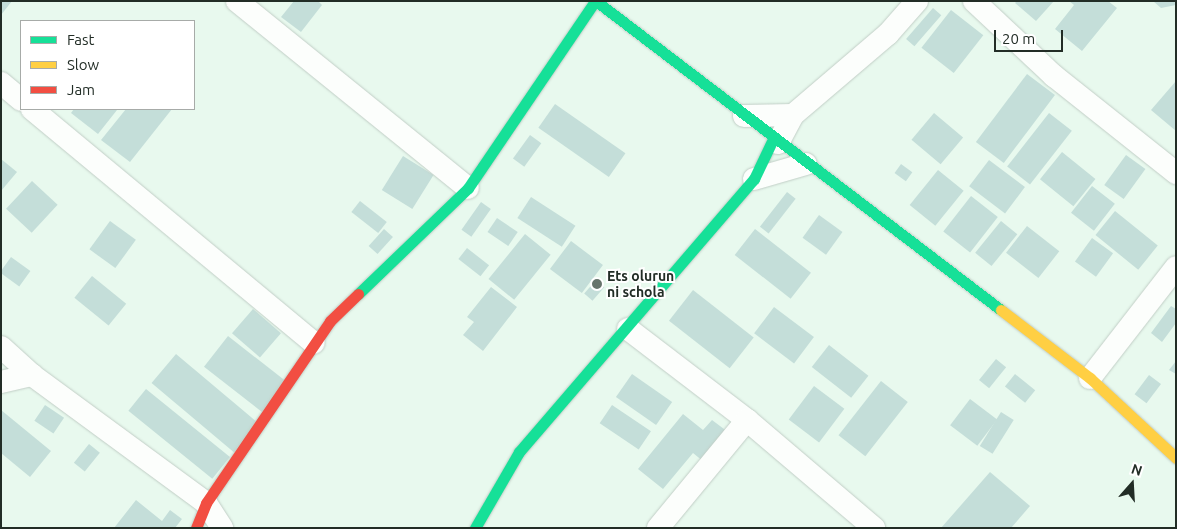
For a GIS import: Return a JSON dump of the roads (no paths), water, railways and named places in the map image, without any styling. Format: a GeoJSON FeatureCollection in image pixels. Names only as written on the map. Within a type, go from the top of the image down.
{"type":"FeatureCollection","features":[{"type":"Feature","properties":{"kind":"street"},"geometry":{"type":"LineString","coordinates":[[237,1],[468,188]]}},
{"type":"Feature","properties":{"kind":"street"},"geometry":{"type":"LineString","coordinates":[[196,528],[206,503],[330,321],[468,188],[595,1],[806,164],[1090,378],[1176,458]]}},
{"type":"Feature","properties":{"kind":"street"},"geometry":{"type":"LineString","coordinates":[[475,528],[519,452],[628,329],[754,179],[794,115],[888,34],[917,1]]}},
{"type":"Feature","properties":{"kind":"street"},"geometry":{"type":"LineString","coordinates":[[974,1],[1054,76],[1176,173]]}},
{"type":"Feature","properties":{"kind":"street"},"geometry":{"type":"LineString","coordinates":[[1,83],[20,99]]}},
{"type":"Feature","properties":{"kind":"street"},"geometry":{"type":"LineString","coordinates":[[33,110],[314,343]]}},
{"type":"Feature","properties":{"kind":"street"},"geometry":{"type":"LineString","coordinates":[[744,116],[794,115]]}},
{"type":"Feature","properties":{"kind":"street"},"geometry":{"type":"LineString","coordinates":[[754,179],[806,164]]}},
{"type":"Feature","properties":{"kind":"street"},"geometry":{"type":"LineString","coordinates":[[1090,378],[1176,267]]}},
{"type":"Feature","properties":{"kind":"street"},"geometry":{"type":"LineString","coordinates":[[628,329],[746,420],[874,528]]}},
{"type":"Feature","properties":{"kind":"street"},"geometry":{"type":"LineString","coordinates":[[1,347],[32,375],[206,503],[222,528]]}},
{"type":"Feature","properties":{"kind":"street"},"geometry":{"type":"LineString","coordinates":[[1,382],[32,375]]}},
{"type":"Feature","properties":{"kind":"street"},"geometry":{"type":"LineString","coordinates":[[658,528],[746,420]]}},
{"type":"Feature","properties":{"kind":"place","name":"Ets olurun ni schola"},"geometry":{"type":"Point","coordinates":[597,284]}}]}
